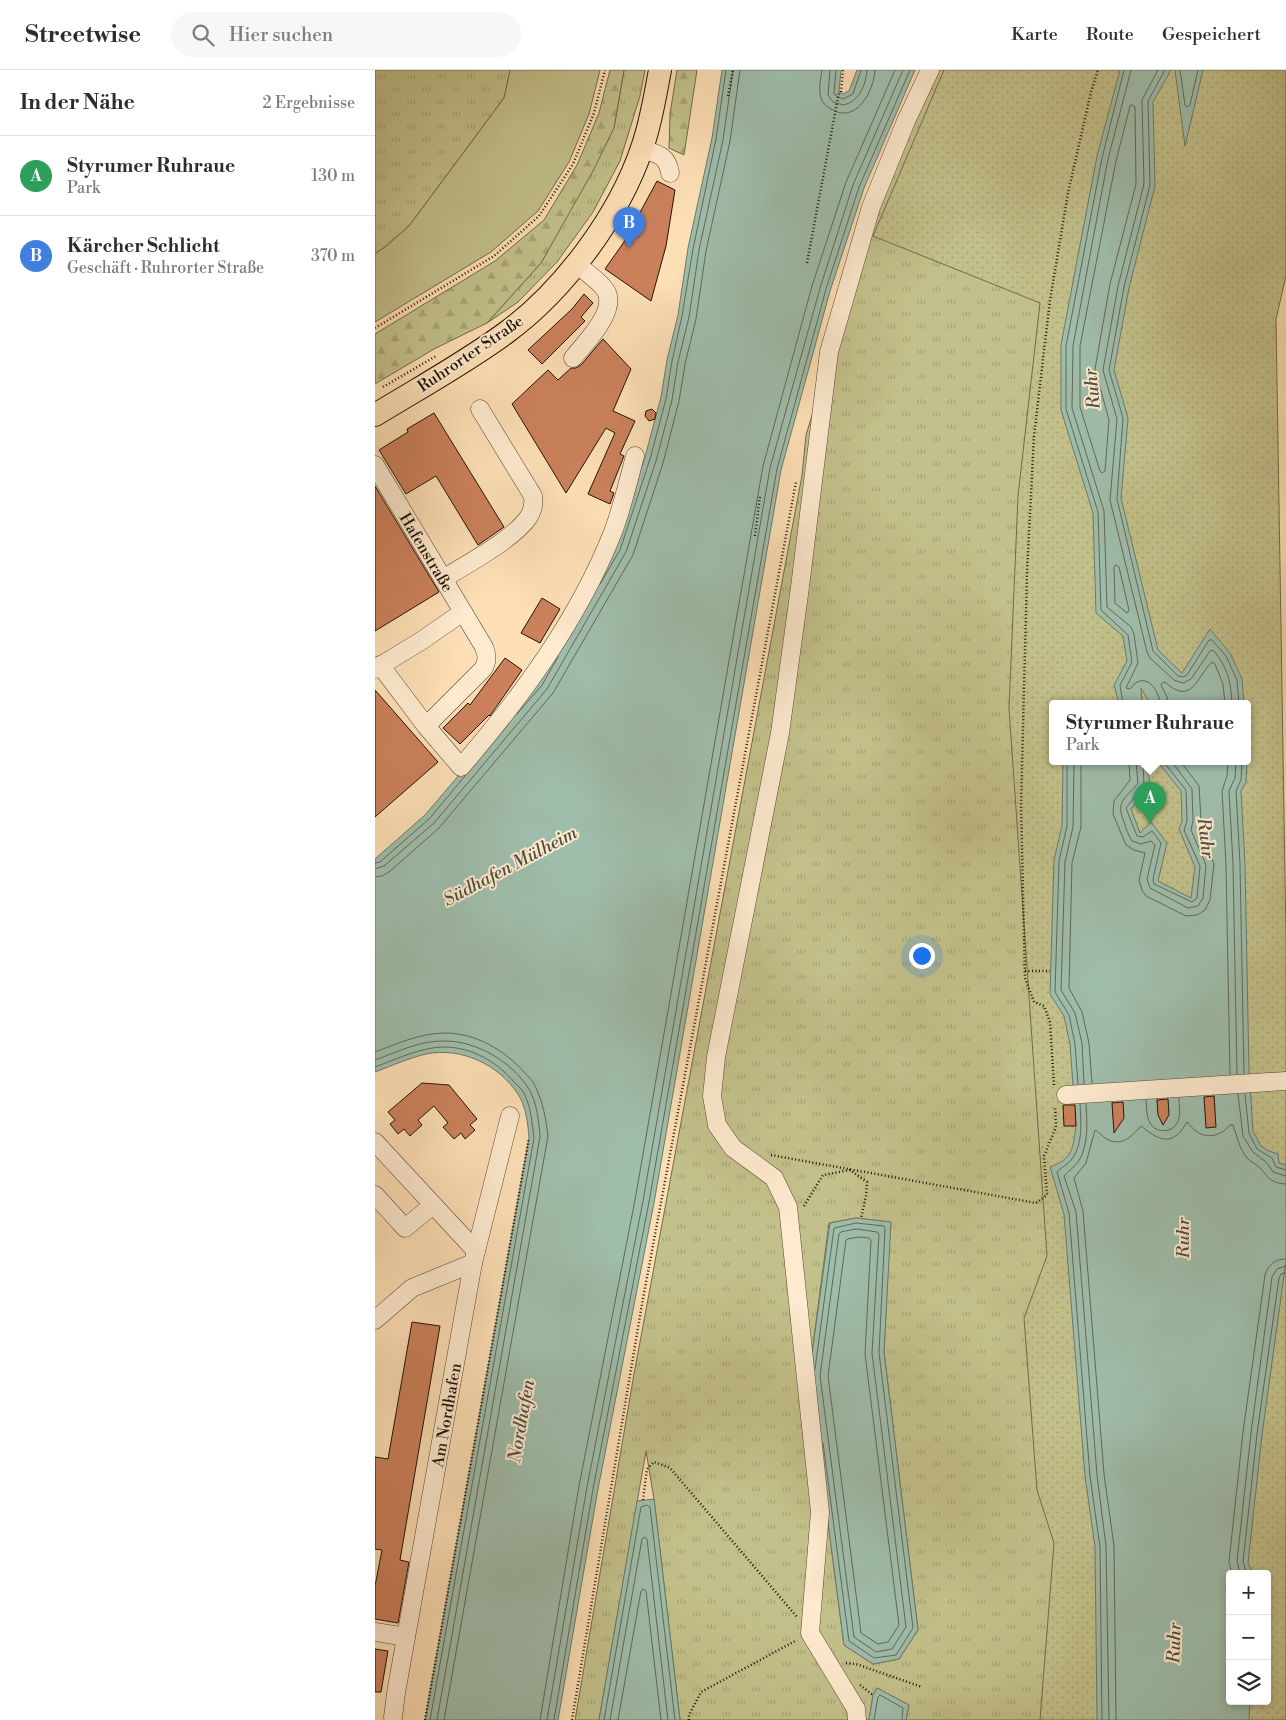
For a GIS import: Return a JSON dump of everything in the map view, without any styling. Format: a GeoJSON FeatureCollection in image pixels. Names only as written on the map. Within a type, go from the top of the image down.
{"type":"FeatureCollection","features":[{"type":"Feature","properties":{"kind":"main road","name":"Ruhrorter Straße"},"geometry":{"type":"LineString","coordinates":[[375,415],[508,332],[547,298],[576,264],[600,232],[617,202],[642,149],[652,114],[660,70]]}},
{"type":"Feature","properties":{"kind":"street"},"geometry":{"type":"LineString","coordinates":[[857,1720],[856,1709],[810,1633],[819,1512],[788,1207],[774,1178],[733,1148],[717,1125],[711,1096],[716,1057],[780,733],[829,352],[871,207],[929,70]]}},
{"type":"Feature","properties":{"kind":"street"},"geometry":{"type":"LineString","coordinates":[[642,149],[664,158],[669,165],[670,173]]}},
{"type":"Feature","properties":{"kind":"street"},"geometry":{"type":"LineString","coordinates":[[573,358],[601,324],[607,310],[609,297],[604,288],[576,264]]}},
{"type":"Feature","properties":{"kind":"street"},"geometry":{"type":"LineString","coordinates":[[443,579],[502,541],[521,526],[529,517],[534,507],[533,496],[480,409]]}},
{"type":"Feature","properties":{"kind":"street"},"geometry":{"type":"LineString","coordinates":[[463,612],[421,641],[378,667],[461,767],[501,720],[567,625],[591,581],[613,532],[635,456]]}},
{"type":"Feature","properties":{"kind":"street","name":"Hafenstraße"},"geometry":{"type":"LineString","coordinates":[[375,465],[487,655],[483,669],[426,726]]}},
{"type":"Feature","properties":{"kind":"street"},"geometry":{"type":"LineString","coordinates":[[1058,1094],[1286,1081]]}},
{"type":"Feature","properties":{"kind":"street","name":"Am Nordhafen"},"geometry":{"type":"LineString","coordinates":[[393,1716],[474,1257],[510,1116]]}},
{"type":"Feature","properties":{"kind":"street"},"geometry":{"type":"LineString","coordinates":[[375,1142],[433,1204],[474,1257],[412,1288],[375,1320]]}},
{"type":"Feature","properties":{"kind":"street"},"geometry":{"type":"LineString","coordinates":[[375,1196],[405,1228],[433,1204]]}},
{"type":"Feature","properties":{"kind":"street"},"geometry":{"type":"LineString","coordinates":[[375,1632],[406,1637]]}},
{"type":"Feature","properties":{"kind":"path"},"geometry":{"type":"LineString","coordinates":[[375,328],[494,256],[539,216],[573,164],[594,113],[605,70]]}},
{"type":"Feature","properties":{"kind":"path"},"geometry":{"type":"LineString","coordinates":[[728,96],[733,70]]}},
{"type":"Feature","properties":{"kind":"path"},"geometry":{"type":"LineString","coordinates":[[807,263],[843,70]]}},
{"type":"Feature","properties":{"kind":"path"},"geometry":{"type":"LineString","coordinates":[[768,1155],[1036,1203],[1047,1195],[1044,1156],[1056,1127],[1058,1094],[1050,1022],[1043,1006],[1034,1002],[1025,978],[1021,806],[1027,572],[1034,436],[1050,300],[1068,193],[1091,92],[1098,70]]}},
{"type":"Feature","properties":{"kind":"path"},"geometry":{"type":"LineString","coordinates":[[383,388],[437,355]]}},
{"type":"Feature","properties":{"kind":"path"},"geometry":{"type":"LineString","coordinates":[[572,1720],[644,1294],[797,476]]}},
{"type":"Feature","properties":{"kind":"path"},"geometry":{"type":"LineString","coordinates":[[755,536],[760,496]]}},
{"type":"Feature","properties":{"kind":"path"},"geometry":{"type":"LineString","coordinates":[[1025,971],[1050,971]]}},
{"type":"Feature","properties":{"kind":"path"},"geometry":{"type":"LineString","coordinates":[[425,1720],[529,1138]]}},
{"type":"Feature","properties":{"kind":"path"},"geometry":{"type":"LineString","coordinates":[[790,1229],[823,1175],[850,1170],[867,1182],[861,1218]]}},
{"type":"Feature","properties":{"kind":"path"},"geometry":{"type":"LineString","coordinates":[[643,1500],[647,1469],[654,1462],[670,1468],[810,1633],[701,1692],[689,1715],[689,1720]]}},
{"type":"Feature","properties":{"kind":"path"},"geometry":{"type":"LineString","coordinates":[[827,1660],[856,1664],[922,1687]]}},
{"type":"Feature","properties":{"kind":"green space"},"geometry":{"type":"Polygon","coordinates":[[[375,70],[510,70],[510,72],[504,98],[409,226],[375,254],[375,70]]]}},
{"type":"Feature","properties":{"kind":"green space"},"geometry":{"type":"Polygon","coordinates":[[[510,70],[600,70],[589,114],[569,162],[538,211],[491,252],[375,322],[375,254],[409,226],[504,98],[510,70]]]}},
{"type":"Feature","properties":{"kind":"green space"},"geometry":{"type":"Polygon","coordinates":[[[610,70],[624,70],[614,128],[593,171],[541,263],[487,323],[434,349],[375,384],[375,334],[495,261],[544,220],[577,165],[599,113],[610,70]]]}},
{"type":"Feature","properties":{"kind":"green space"},"geometry":{"type":"Polygon","coordinates":[[[624,70],[645,70],[640,96],[620,161],[593,212],[557,262],[518,302],[487,323],[541,263],[614,128],[624,70]]]}},
{"type":"Feature","properties":{"kind":"green space"},"geometry":{"type":"Polygon","coordinates":[[[677,70],[697,70],[684,155],[669,148],[670,114],[677,70]]]}},
{"type":"Feature","properties":{"kind":"green space"},"geometry":{"type":"Polygon","coordinates":[[[936,70],[1102,70],[1082,145],[1097,156],[1069,296],[1054,296],[1040,426],[1034,526],[1026,838],[1032,979],[1050,994],[1064,1016],[1070,1044],[1076,1126],[1074,1140],[1068,1156],[1050,1168],[1064,1214],[1085,1476],[1095,1547],[1097,1720],[906,1720],[909,1705],[877,1688],[873,1695],[869,1720],[680,1720],[654,1499],[646,1451],[599,1720],[575,1720],[634,1374],[802,475],[806,435],[820,389],[776,729],[709,1073],[708,1113],[715,1130],[721,1056],[787,732],[835,345],[874,210],[936,70]],[[856,1218],[829,1223],[809,1376],[844,1645],[873,1664],[899,1659],[918,1630],[884,1352],[890,1222],[856,1218]]]}},
{"type":"Feature","properties":{"kind":"green space"},"geometry":{"type":"Polygon","coordinates":[[[944,70],[1286,70],[1286,276],[1276,319],[1286,938],[1286,1720],[1040,1720],[1054,1543],[1037,1490],[1024,1318],[1047,1256],[1009,708],[1018,496],[1040,303],[873,236],[944,70]]]}},
{"type":"Feature","properties":{"kind":"water"},"geometry":{"type":"Polygon","coordinates":[[[722,70],[841,70],[839,92],[843,94],[849,91],[857,70],[915,70],[864,188],[830,291],[781,470],[654,1203],[598,1489],[558,1720],[425,1720],[529,1138],[525,1110],[518,1094],[500,1074],[478,1060],[452,1053],[439,1052],[426,1054],[375,1072],[375,859],[425,815],[538,682],[615,548],[645,457],[661,397],[667,360],[678,315],[688,248],[712,138],[722,70]]]}},
{"type":"Feature","properties":{"kind":"water","name":"Ruhr"},"geometry":{"type":"Polygon","coordinates":[[[1120,70],[1171,70],[1153,102],[1155,186],[1129,288],[1114,370],[1128,418],[1121,498],[1158,650],[1182,673],[1210,629],[1230,653],[1242,679],[1244,700],[1148,700],[1141,688],[1142,700],[1118,700],[1114,685],[1127,661],[1123,636],[1096,613],[1093,513],[1061,410],[1061,345],[1097,156],[1120,70]]]}},
{"type":"Feature","properties":{"kind":"water"},"geometry":{"type":"Polygon","coordinates":[[[1175,70],[1203,70],[1185,146],[1175,70]]]}},
{"type":"Feature","properties":{"kind":"water","name":"Ruhr"},"geometry":{"type":"Polygon","coordinates":[[[1063,765],[1147,765],[1150,786],[1131,809],[1140,833],[1151,822],[1167,843],[1158,881],[1191,898],[1195,867],[1179,829],[1182,821],[1181,791],[1161,765],[1247,765],[1246,782],[1241,791],[1245,864],[1249,1071],[1253,1131],[1261,1146],[1278,1154],[1279,1163],[1286,1165],[1286,1261],[1262,1435],[1248,1563],[1251,1570],[1226,1570],[1226,1705],[1250,1705],[1249,1720],[1097,1720],[1095,1547],[1085,1476],[1064,1214],[1050,1167],[1058,1164],[1071,1152],[1076,1126],[1070,1044],[1064,1016],[1050,994],[1054,860],[1062,826],[1063,765]],[[1204,1092],[1205,1110],[1215,1109],[1214,1092],[1204,1092]],[[1167,1094],[1157,1095],[1158,1113],[1169,1112],[1167,1094]],[[1122,1097],[1112,1098],[1113,1116],[1123,1115],[1122,1097]]]}},
{"type":"Feature","properties":{"kind":"water"},"geometry":{"type":"Polygon","coordinates":[[[856,1218],[891,1222],[884,1352],[918,1630],[899,1659],[873,1664],[844,1645],[809,1376],[830,1223],[856,1218]]]}},
{"type":"Feature","properties":{"kind":"water"},"geometry":{"type":"Polygon","coordinates":[[[654,1499],[680,1720],[599,1720],[637,1501],[654,1499]]]}},
{"type":"Feature","properties":{"kind":"water"},"geometry":{"type":"Polygon","coordinates":[[[877,1688],[909,1705],[906,1720],[869,1720],[873,1695],[877,1688]]]}},
{"type":"Feature","properties":{"kind":"building"},"geometry":{"type":"Polygon","coordinates":[[[657,181],[675,190],[666,246],[651,301],[605,269],[624,242],[657,181]]]}},
{"type":"Feature","properties":{"kind":"building"},"geometry":{"type":"Polygon","coordinates":[[[584,294],[593,303],[581,317],[585,321],[542,364],[528,350],[572,309],[584,294]]]}},
{"type":"Feature","properties":{"kind":"building"},"geometry":{"type":"Polygon","coordinates":[[[603,339],[631,369],[613,411],[635,421],[620,454],[624,456],[610,491],[614,493],[610,504],[588,494],[615,433],[606,428],[566,493],[512,404],[548,370],[558,380],[571,368],[581,365],[603,339]]]}},
{"type":"Feature","properties":{"kind":"building"},"geometry":{"type":"Polygon","coordinates":[[[652,409],[656,413],[655,419],[649,421],[645,416],[646,411],[652,409]]]}},
{"type":"Feature","properties":{"kind":"building"},"geometry":{"type":"Polygon","coordinates":[[[434,413],[504,527],[478,545],[436,476],[406,494],[379,450],[408,432],[407,429],[434,413]]]}},
{"type":"Feature","properties":{"kind":"building"},"geometry":{"type":"Polygon","coordinates":[[[375,486],[439,592],[375,631],[375,486]]]}},
{"type":"Feature","properties":{"kind":"building"},"geometry":{"type":"Polygon","coordinates":[[[542,598],[560,609],[540,643],[521,633],[542,598]]]}},
{"type":"Feature","properties":{"kind":"building"},"geometry":{"type":"Polygon","coordinates":[[[505,658],[522,670],[490,716],[460,744],[443,728],[468,703],[470,705],[505,658]]]}},
{"type":"Feature","properties":{"kind":"building"},"geometry":{"type":"Polygon","coordinates":[[[375,690],[438,762],[375,817],[375,690]]]}},
{"type":"Feature","properties":{"kind":"building"},"geometry":{"type":"Polygon","coordinates":[[[422,1083],[449,1085],[477,1119],[470,1125],[475,1130],[465,1139],[461,1133],[454,1139],[443,1127],[448,1123],[434,1106],[418,1120],[422,1125],[410,1136],[404,1129],[398,1134],[390,1124],[395,1120],[388,1112],[422,1083]]]}},
{"type":"Feature","properties":{"kind":"building"},"geometry":{"type":"Polygon","coordinates":[[[1214,1096],[1216,1127],[1206,1128],[1204,1097],[1214,1096]]]}},
{"type":"Feature","properties":{"kind":"building"},"geometry":{"type":"Polygon","coordinates":[[[1168,1099],[1169,1115],[1163,1125],[1158,1115],[1157,1100],[1168,1099]]]}},
{"type":"Feature","properties":{"kind":"building"},"geometry":{"type":"Polygon","coordinates":[[[1123,1102],[1124,1118],[1114,1133],[1112,1103],[1123,1102]]]}},
{"type":"Feature","properties":{"kind":"building"},"geometry":{"type":"Polygon","coordinates":[[[1063,1105],[1075,1105],[1076,1126],[1064,1126],[1063,1105]]]}},
{"type":"Feature","properties":{"kind":"building"},"geometry":{"type":"Polygon","coordinates":[[[412,1322],[440,1326],[400,1560],[409,1562],[398,1623],[375,1619],[375,1586],[382,1550],[375,1549],[375,1457],[388,1459],[412,1322]]]}},
{"type":"Feature","properties":{"kind":"building"},"geometry":{"type":"Polygon","coordinates":[[[375,1649],[388,1651],[381,1692],[375,1692],[375,1649]]]}},
{"type":"Feature","properties":{"kind":"place","name":"Kärcher Schlicht"},"geometry":{"type":"Point","coordinates":[629,248]}},
{"type":"Feature","properties":{"kind":"place","name":"Styrumer Ruhraue"},"geometry":{"type":"Point","coordinates":[1150,823]}},
{"type":"Feature","properties":{"kind":"water label","name":"Südhafen Mülheim"},"geometry":{"type":"Point","coordinates":[510,866]}},
{"type":"Feature","properties":{"kind":"water label","name":"Nordhafen"},"geometry":{"type":"Point","coordinates":[521,1421]}}]}
